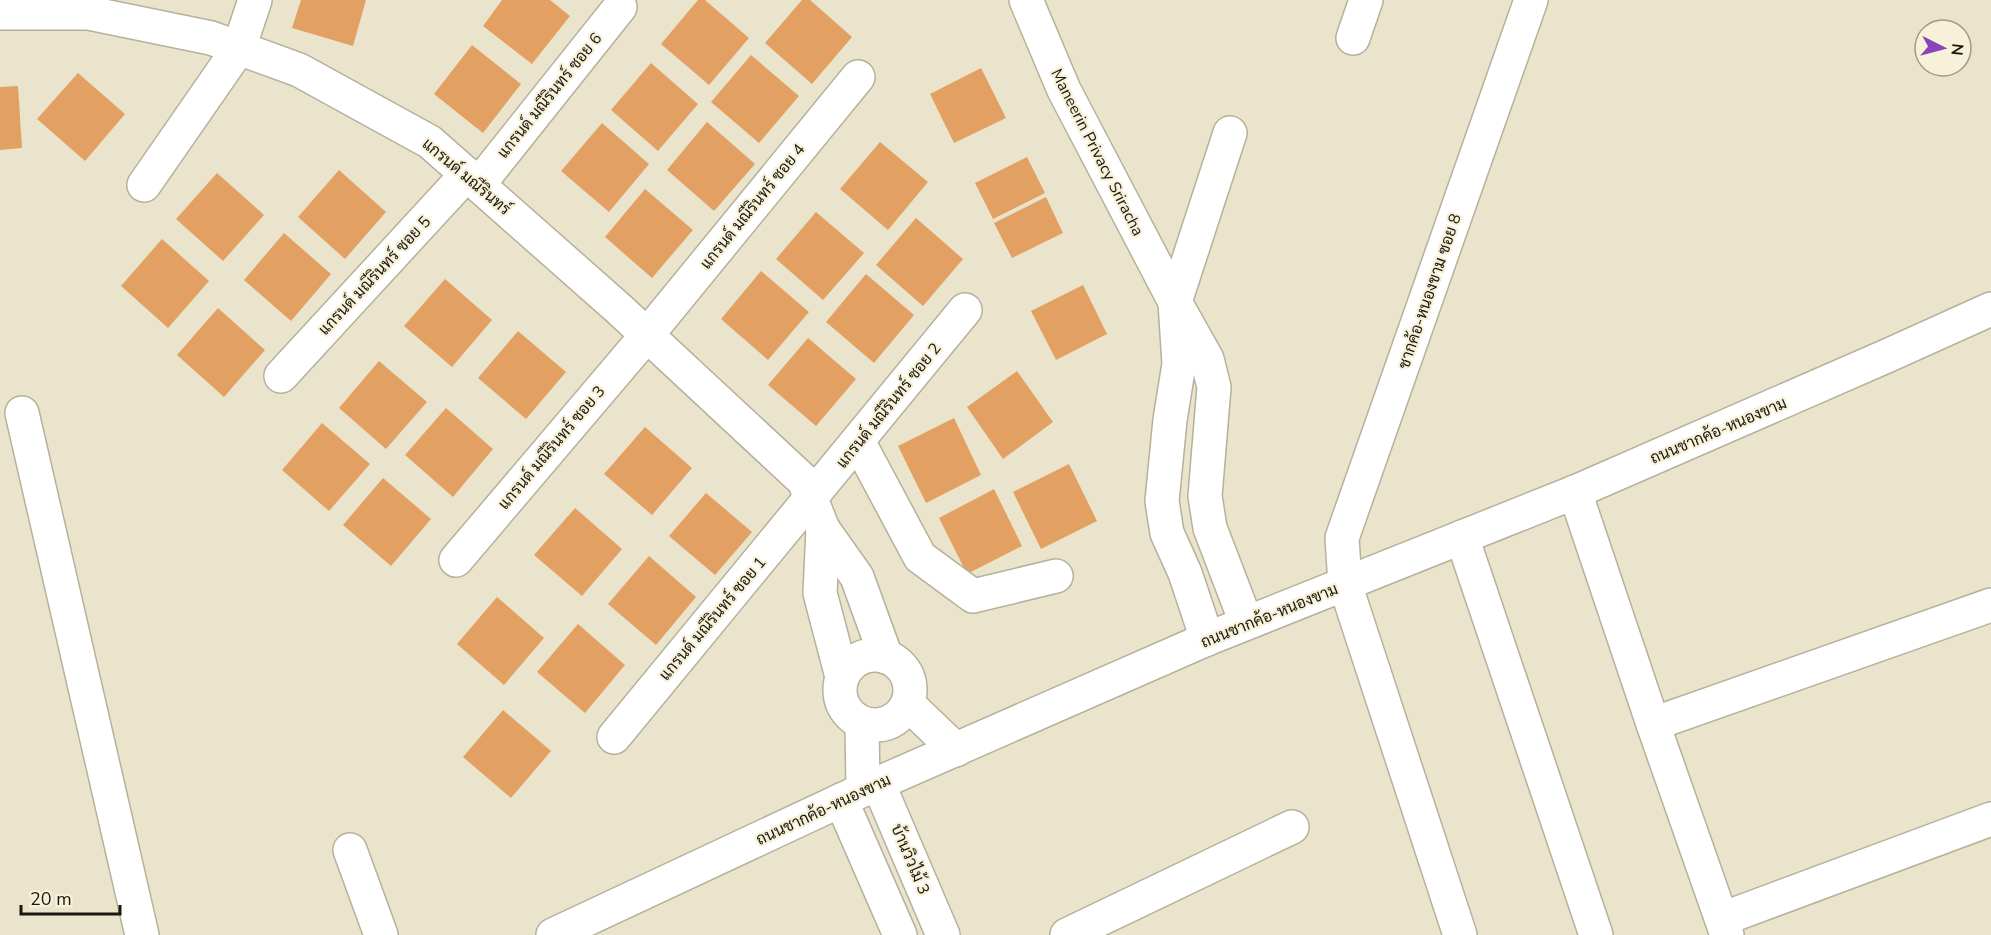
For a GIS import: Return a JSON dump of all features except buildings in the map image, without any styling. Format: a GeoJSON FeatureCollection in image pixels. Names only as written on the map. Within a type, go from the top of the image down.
{"type":"FeatureCollection","features":[{"type":"Feature","properties":{"kind":"street"},"geometry":{"type":"LineString","coordinates":[[144,185],[239,48],[255,0]]}},
{"type":"Feature","properties":{"kind":"street","name":"Maneerin Privacy Sriracha"},"geometry":{"type":"LineString","coordinates":[[1026,0],[1064,90],[1207,359],[1214,387],[1205,496],[1210,528],[1246,622]]}},
{"type":"Feature","properties":{"kind":"street"},"geometry":{"type":"LineString","coordinates":[[1353,38],[1366,0]]}},
{"type":"Feature","properties":{"kind":"street","name":"ชากค้อ-หนองขาม ซอย 8"},"geometry":{"type":"LineString","coordinates":[[1460,935],[1345,584],[1342,538],[1531,0]]}},
{"type":"Feature","properties":{"kind":"street","name":"แกรนด์ มณีรินทร์ ซอย 6"},"geometry":{"type":"LineString","coordinates":[[473,179],[620,7]]}},
{"type":"Feature","properties":{"kind":"street","name":"แกรนด์ มณีรินทร์"},"geometry":{"type":"LineString","coordinates":[[0,13],[89,13],[211,38],[299,70],[430,142],[647,334],[804,481],[823,530],[857,577],[886,657]]}},
{"type":"Feature","properties":{"kind":"street","name":"แกรนด์ มณีรินทร์ ซอย 4"},"geometry":{"type":"LineString","coordinates":[[647,334],[858,77]]}},
{"type":"Feature","properties":{"kind":"street"},"geometry":{"type":"LineString","coordinates":[[1175,302],[1230,133]]}},
{"type":"Feature","properties":{"kind":"street","name":"แกรนด์ มณีรินทร์ ซอย 5"},"geometry":{"type":"LineString","coordinates":[[281,376],[473,179]]}},
{"type":"Feature","properties":{"kind":"street","name":"Maneerin Privacy Sriracha"},"geometry":{"type":"LineString","coordinates":[[1175,302],[1179,364],[1170,420],[1162,501],[1167,533],[1185,573],[1207,639]]}},
{"type":"Feature","properties":{"kind":"street","name":"ถนนชากค้อ-หนองขาม"},"geometry":{"type":"LineString","coordinates":[[553,935],[861,791],[1246,622],[1575,492],[1991,309]]}},
{"type":"Feature","properties":{"kind":"street","name":"แกรนด์ มณีรินทร์ ซอย 2"},"geometry":{"type":"LineString","coordinates":[[810,500],[965,310]]}},
{"type":"Feature","properties":{"kind":"street","name":"แกรนด์ มณีรินทร์ ซอย 3"},"geometry":{"type":"LineString","coordinates":[[456,560],[647,334]]}},
{"type":"Feature","properties":{"kind":"street"},"geometry":{"type":"LineString","coordinates":[[22,412],[142,935]]}},
{"type":"Feature","properties":{"kind":"street"},"geometry":{"type":"LineString","coordinates":[[858,441],[920,557],[973,596],[1056,576]]}},
{"type":"Feature","properties":{"kind":"street"},"geometry":{"type":"LineString","coordinates":[[1575,492],[1653,724],[1725,927],[1991,819]]}},
{"type":"Feature","properties":{"kind":"street","name":"แกรนด์ มณีรินทร์ ซอย 1"},"geometry":{"type":"LineString","coordinates":[[614,737],[810,500]]}},
{"type":"Feature","properties":{"kind":"street","name":"แกรนด์ มณีรินทร์"},"geometry":{"type":"LineString","coordinates":[[823,530],[820,593],[842,677]]}},
{"type":"Feature","properties":{"kind":"street"},"geometry":{"type":"LineString","coordinates":[[1462,537],[1596,935]]}},
{"type":"Feature","properties":{"kind":"street"},"geometry":{"type":"LineString","coordinates":[[1653,724],[1991,605]]}},
{"type":"Feature","properties":{"kind":"street"},"geometry":{"type":"LineString","coordinates":[[870,655],[886,657],[903,668],[910,686],[908,704],[897,718],[879,725],[862,723],[847,712],[840,695],[842,677],[853,662],[870,655]]}},
{"type":"Feature","properties":{"kind":"street"},"geometry":{"type":"LineString","coordinates":[[908,704],[956,750]]}},
{"type":"Feature","properties":{"kind":"street"},"geometry":{"type":"LineString","coordinates":[[862,723],[861,791],[900,935]]}},
{"type":"Feature","properties":{"kind":"street","name":"บ้านวิวไม้ 3"},"geometry":{"type":"LineString","coordinates":[[861,791],[944,935]]}},
{"type":"Feature","properties":{"kind":"street"},"geometry":{"type":"LineString","coordinates":[[1067,935],[1292,827]]}},
{"type":"Feature","properties":{"kind":"street"},"geometry":{"type":"LineString","coordinates":[[350,850],[381,935]]}}]}
